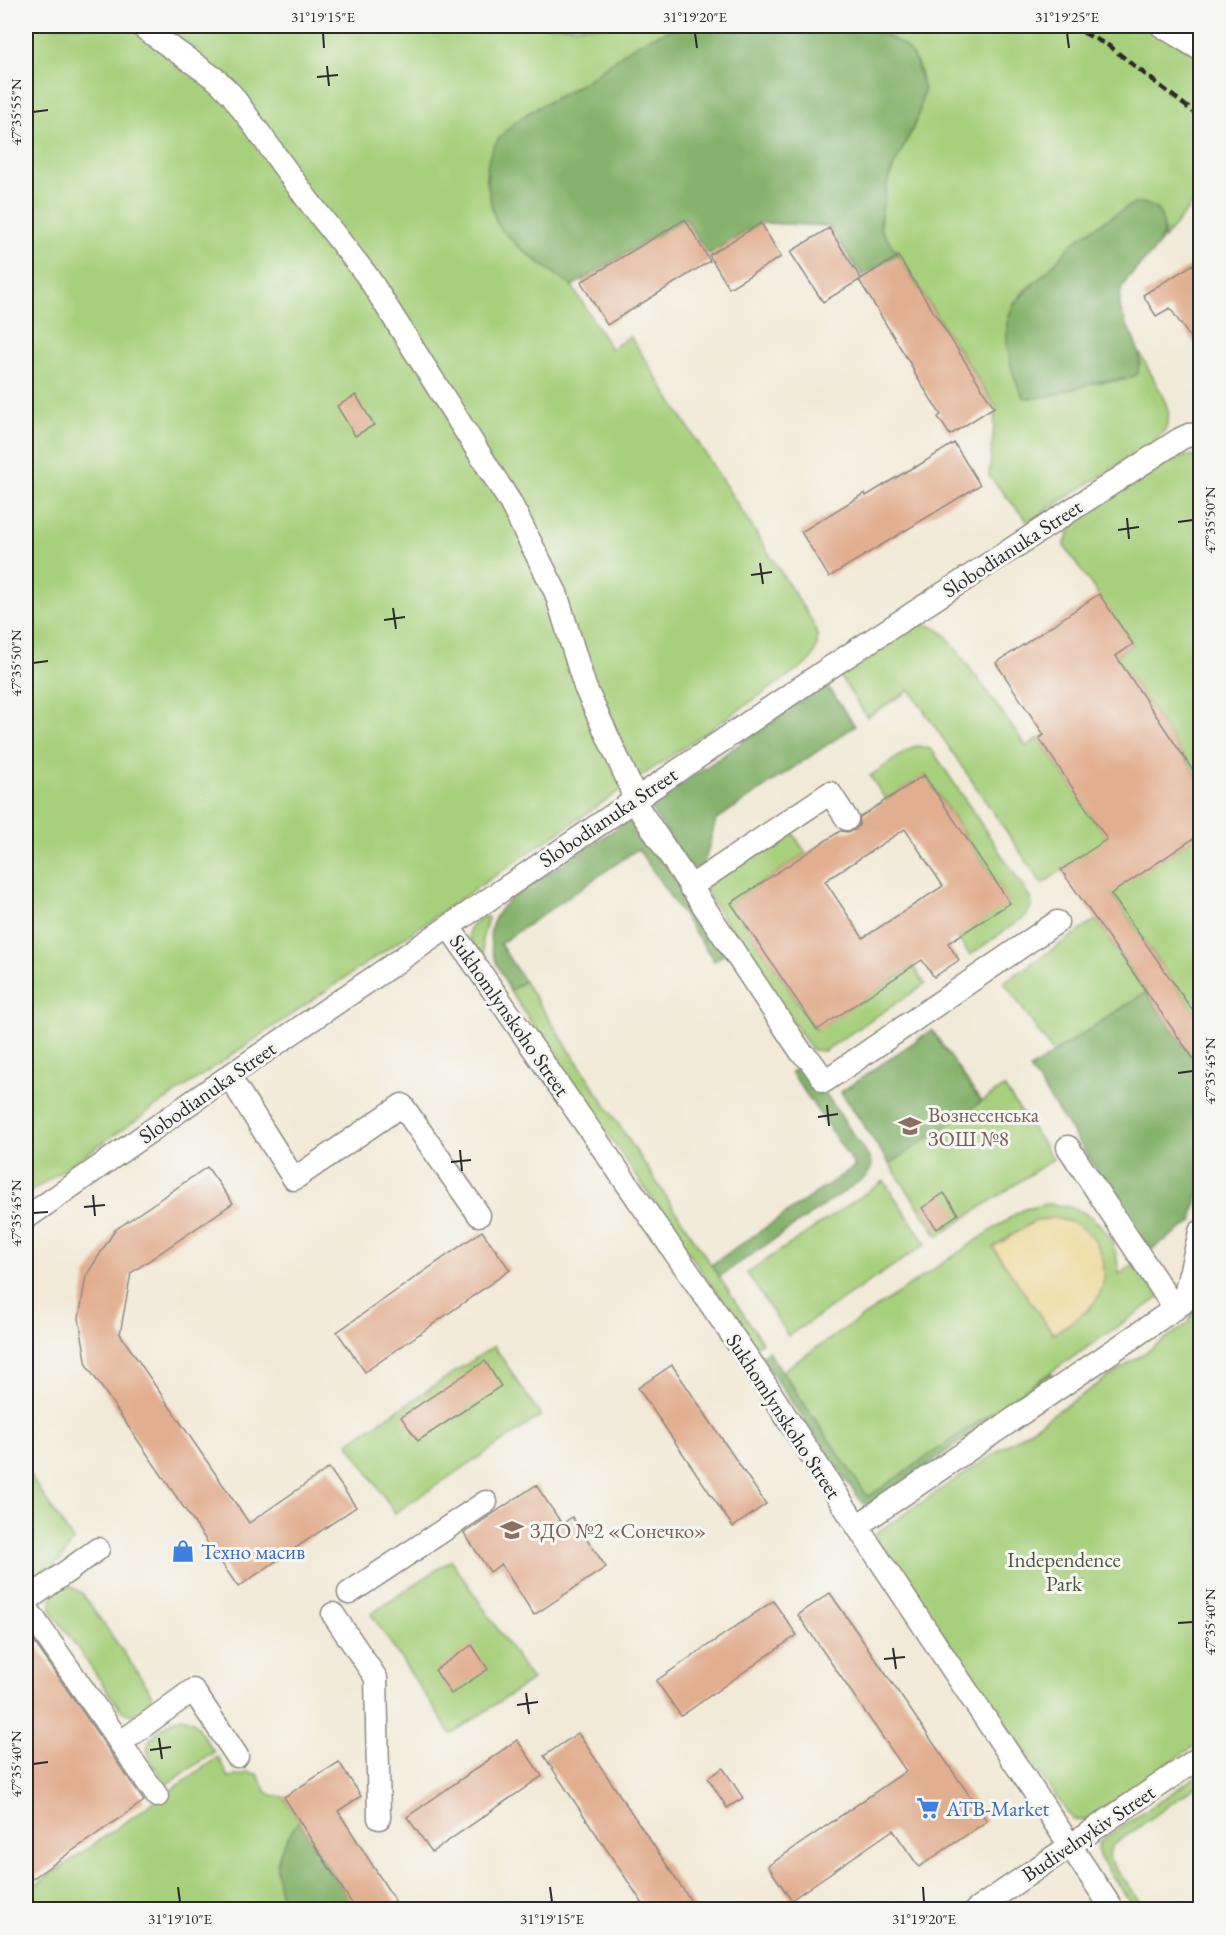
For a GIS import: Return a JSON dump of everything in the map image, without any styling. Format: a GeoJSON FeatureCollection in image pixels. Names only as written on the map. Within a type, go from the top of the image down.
{"type":"FeatureCollection","features":[{"type":"Feature","properties":{"kind":"street"},"geometry":{"type":"LineString","coordinates":[[141,26],[218,80],[232,94],[388,306],[510,502],[556,593],[577,666],[630,785],[633,800],[801,1052],[810,1060],[825,1081],[1057,922]]}},
{"type":"Feature","properties":{"kind":"street"},"geometry":{"type":"LineString","coordinates":[[1162,26],[1200,49]]}},
{"type":"Feature","properties":{"kind":"street","name":"Slobodianuka Street"},"geometry":{"type":"LineString","coordinates":[[26,1218],[229,1076],[826,670],[1180,439],[1200,434]]}},
{"type":"Feature","properties":{"kind":"street"},"geometry":{"type":"LineString","coordinates":[[690,887],[830,793],[847,819]]}},
{"type":"Feature","properties":{"kind":"street","name":"Sukhomlynskoho Street"},"geometry":{"type":"LineString","coordinates":[[448,927],[748,1358],[856,1526],[1113,1910]]}},
{"type":"Feature","properties":{"kind":"street"},"geometry":{"type":"LineString","coordinates":[[229,1076],[294,1179],[402,1105],[479,1215]]}},
{"type":"Feature","properties":{"kind":"street"},"geometry":{"type":"LineString","coordinates":[[1068,1147],[1175,1309]]}},
{"type":"Feature","properties":{"kind":"street"},"geometry":{"type":"LineString","coordinates":[[856,1526],[1183,1303],[1200,1232]]}},
{"type":"Feature","properties":{"kind":"street"},"geometry":{"type":"LineString","coordinates":[[349,1593],[486,1502]]}},
{"type":"Feature","properties":{"kind":"street"},"geometry":{"type":"LineString","coordinates":[[26,1601],[98,1549]]}},
{"type":"Feature","properties":{"kind":"street"},"geometry":{"type":"LineString","coordinates":[[26,1607],[157,1796]]}},
{"type":"Feature","properties":{"kind":"street"},"geometry":{"type":"LineString","coordinates":[[333,1614],[376,1678],[379,1818]]}},
{"type":"Feature","properties":{"kind":"street"},"geometry":{"type":"LineString","coordinates":[[120,1743],[193,1690],[237,1756]]}},
{"type":"Feature","properties":{"kind":"street","name":"Budivelnykiv Street"},"geometry":{"type":"LineString","coordinates":[[976,1910],[1200,1757]]}},
{"type":"Feature","properties":{"kind":"green space"},"geometry":{"type":"Polygon","coordinates":[[[26,26],[691,26],[679,28],[640,43],[585,82],[528,113],[511,126],[487,166],[486,178],[494,215],[518,247],[572,286],[611,349],[630,336],[812,621],[817,642],[815,652],[809,662],[26,1195],[26,26]]]}},
{"type":"Feature","properties":{"kind":"green space"},"geometry":{"type":"Polygon","coordinates":[[[691,26],[853,26],[872,29],[902,44],[910,52],[916,62],[924,90],[918,117],[889,176],[880,220],[881,230],[898,254],[862,276],[829,226],[761,223],[708,254],[685,218],[572,286],[528,254],[501,229],[493,211],[487,170],[491,152],[503,134],[529,113],[583,83],[639,43],[691,26]]]}},
{"type":"Feature","properties":{"kind":"green space"},"geometry":{"type":"Polygon","coordinates":[[[853,26],[1148,26],[1200,57],[1200,194],[1163,240],[1165,231],[1133,204],[1078,239],[1048,271],[1024,291],[1012,307],[1008,347],[1020,391],[1073,388],[1086,384],[1125,380],[1140,363],[1139,351],[1168,409],[1168,423],[1165,430],[1151,444],[1028,522],[989,476],[996,407],[881,230],[882,210],[889,179],[916,122],[922,99],[919,67],[912,55],[888,36],[853,26]]]}},
{"type":"Feature","properties":{"kind":"green space"},"geometry":{"type":"Polygon","coordinates":[[[1142,203],[1152,206],[1159,212],[1163,230],[1156,248],[1127,279],[1120,296],[1124,320],[1139,353],[1138,373],[1126,379],[1092,383],[1054,395],[1024,398],[1008,352],[1007,326],[1014,305],[1078,239],[1133,204],[1142,203]]]}},
{"type":"Feature","properties":{"kind":"green space"},"geometry":{"type":"Polygon","coordinates":[[[1187,456],[1200,458],[1200,781],[1116,656],[1133,644],[1064,546],[1074,519],[1172,459],[1187,456]]]}},
{"type":"Feature","properties":{"kind":"green space"},"geometry":{"type":"Polygon","coordinates":[[[923,624],[937,629],[948,638],[1026,746],[1039,738],[1134,878],[1200,834],[1200,1021],[1084,855],[1042,884],[910,690],[867,717],[839,675],[913,626],[923,624]]]}},
{"type":"Feature","properties":{"kind":"green space"},"geometry":{"type":"Polygon","coordinates":[[[826,684],[855,726],[716,820],[703,868],[691,868],[651,809],[653,804],[826,684]]]}},
{"type":"Feature","properties":{"kind":"green space"},"geometry":{"type":"Polygon","coordinates":[[[913,747],[930,749],[934,753],[1031,899],[1032,905],[1027,915],[970,955],[957,937],[1009,902],[925,775],[886,800],[870,776],[913,747]]]}},
{"type":"Feature","properties":{"kind":"green space"},"geometry":{"type":"Polygon","coordinates":[[[626,822],[639,826],[726,953],[714,961],[638,849],[500,944],[524,981],[510,991],[497,964],[490,941],[495,918],[515,895],[626,822]]]}},
{"type":"Feature","properties":{"kind":"green space"},"geometry":{"type":"Polygon","coordinates":[[[790,829],[806,853],[732,903],[816,1030],[913,966],[925,984],[824,1051],[812,1050],[706,892],[707,886],[790,829]]]}},
{"type":"Feature","properties":{"kind":"green space"},"geometry":{"type":"Polygon","coordinates":[[[484,916],[488,918],[482,940],[485,962],[469,938],[472,925],[484,916]]]}},
{"type":"Feature","properties":{"kind":"green space"},"geometry":{"type":"Polygon","coordinates":[[[1096,920],[1146,992],[1053,1053],[1004,982],[1096,920]]]}},
{"type":"Feature","properties":{"kind":"green space"},"geometry":{"type":"Polygon","coordinates":[[[524,981],[762,1342],[754,1348],[510,991],[524,981]]]}},
{"type":"Feature","properties":{"kind":"green space"},"geometry":{"type":"Polygon","coordinates":[[[1146,992],[1200,1068],[1200,1183],[1192,1222],[1150,1250],[1030,1069],[1146,992]]]}},
{"type":"Feature","properties":{"kind":"green space"},"geometry":{"type":"Polygon","coordinates":[[[932,1030],[981,1102],[1004,1087],[1053,1159],[938,1236],[841,1092],[932,1030]]]}},
{"type":"Feature","properties":{"kind":"green space"},"geometry":{"type":"Polygon","coordinates":[[[932,1030],[981,1102],[890,1164],[841,1092],[932,1030]]]}},
{"type":"Feature","properties":{"kind":"green space"},"geometry":{"type":"Polygon","coordinates":[[[805,1063],[870,1159],[872,1166],[867,1176],[719,1277],[711,1265],[855,1166],[791,1072],[805,1063]]]}},
{"type":"Feature","properties":{"kind":"green space"},"geometry":{"type":"Polygon","coordinates":[[[884,1181],[926,1244],[788,1336],[747,1273],[884,1181]]]}},
{"type":"Feature","properties":{"kind":"green space"},"geometry":{"type":"Polygon","coordinates":[[[1046,1204],[1062,1205],[1088,1215],[1098,1223],[1113,1245],[1119,1274],[1137,1262],[1160,1297],[868,1498],[782,1371],[1025,1209],[1046,1204]],[[1051,1218],[1033,1222],[993,1247],[1053,1334],[1088,1310],[1098,1296],[1101,1253],[1092,1237],[1069,1221],[1051,1218]]]}},
{"type":"Feature","properties":{"kind":"green space","name":"Independence Park"},"geometry":{"type":"Polygon","coordinates":[[[1200,1279],[1200,1742],[1083,1821],[1072,1819],[877,1540],[876,1533],[1189,1323],[1200,1279]]]}},
{"type":"Feature","properties":{"kind":"green space"},"geometry":{"type":"Polygon","coordinates":[[[494,1346],[541,1416],[395,1513],[348,1443],[494,1346]]]}},
{"type":"Feature","properties":{"kind":"green space"},"geometry":{"type":"Polygon","coordinates":[[[768,1351],[868,1497],[1051,1372],[1053,1378],[867,1505],[862,1503],[760,1357],[768,1351]]]}},
{"type":"Feature","properties":{"kind":"green space"},"geometry":{"type":"Polygon","coordinates":[[[26,1470],[73,1540],[60,1560],[41,1574],[26,1571],[26,1470]]]}},
{"type":"Feature","properties":{"kind":"green space"},"geometry":{"type":"Polygon","coordinates":[[[451,1560],[532,1680],[451,1734],[371,1614],[451,1560]]]}},
{"type":"Feature","properties":{"kind":"green space"},"geometry":{"type":"Polygon","coordinates":[[[66,1586],[82,1593],[147,1686],[152,1697],[144,1711],[131,1714],[121,1710],[52,1612],[53,1596],[66,1586]]]}},
{"type":"Feature","properties":{"kind":"green space"},"geometry":{"type":"Polygon","coordinates":[[[182,1717],[193,1721],[214,1752],[166,1785],[149,1756],[149,1742],[161,1729],[182,1717]]]}},
{"type":"Feature","properties":{"kind":"green space"},"geometry":{"type":"Polygon","coordinates":[[[218,1757],[228,1777],[243,1775],[247,1772],[257,1774],[268,1793],[284,1797],[356,1909],[26,1909],[26,1892],[218,1757]]]}},
{"type":"Feature","properties":{"kind":"green space"},"geometry":{"type":"Polygon","coordinates":[[[1200,1774],[1200,1783],[1111,1847],[1110,1860],[1145,1909],[1135,1909],[1100,1858],[1098,1849],[1100,1843],[1200,1774]]]}},
{"type":"Feature","properties":{"kind":"green space"},"geometry":{"type":"Polygon","coordinates":[[[299,1821],[356,1909],[285,1909],[278,1883],[277,1863],[284,1843],[299,1821]]]}},
{"type":"Feature","properties":{"kind":"sand"},"geometry":{"type":"Polygon","coordinates":[[[1051,1218],[1074,1223],[1086,1231],[1098,1247],[1104,1266],[1103,1285],[1094,1303],[1080,1316],[1053,1334],[993,1247],[1033,1222],[1051,1218]]]}},
{"type":"Feature","properties":{"kind":"building"},"geometry":{"type":"Polygon","coordinates":[[[685,219],[710,261],[607,325],[581,282],[685,219]]]}},
{"type":"Feature","properties":{"kind":"building"},"geometry":{"type":"Polygon","coordinates":[[[761,223],[781,257],[729,288],[709,255],[761,223]]]}},
{"type":"Feature","properties":{"kind":"building"},"geometry":{"type":"Polygon","coordinates":[[[829,228],[861,279],[823,302],[790,252],[829,228]]]}},
{"type":"Feature","properties":{"kind":"building"},"geometry":{"type":"Polygon","coordinates":[[[898,256],[994,407],[950,435],[938,417],[941,415],[859,280],[898,256]]]}},
{"type":"Feature","properties":{"kind":"building"},"geometry":{"type":"Polygon","coordinates":[[[1200,260],[1200,352],[1170,308],[1156,316],[1143,295],[1200,260]]]}},
{"type":"Feature","properties":{"kind":"building"},"geometry":{"type":"Polygon","coordinates":[[[356,395],[374,425],[355,436],[337,406],[356,395]]]}},
{"type":"Feature","properties":{"kind":"building"},"geometry":{"type":"Polygon","coordinates":[[[954,443],[980,485],[829,577],[801,532],[954,443]]]}},
{"type":"Feature","properties":{"kind":"building"},"geometry":{"type":"Polygon","coordinates":[[[1099,594],[1133,644],[1116,656],[1200,781],[1200,834],[1111,894],[1200,1021],[1200,1068],[1061,870],[1107,839],[1039,738],[1044,735],[996,663],[1099,594]]]}},
{"type":"Feature","properties":{"kind":"building"},"geometry":{"type":"Polygon","coordinates":[[[924,775],[1010,903],[948,943],[959,960],[934,977],[922,960],[817,1030],[731,903],[840,831],[855,830],[859,825],[860,817],[924,775]],[[905,829],[825,881],[863,938],[943,886],[905,829]]]}},
{"type":"Feature","properties":{"kind":"building"},"geometry":{"type":"Polygon","coordinates":[[[207,1167],[233,1203],[131,1273],[120,1334],[249,1523],[329,1468],[356,1507],[238,1587],[87,1366],[79,1318],[86,1276],[115,1230],[207,1167]]]}},
{"type":"Feature","properties":{"kind":"building"},"geometry":{"type":"Polygon","coordinates":[[[944,1193],[958,1214],[937,1229],[922,1208],[944,1193]]]}},
{"type":"Feature","properties":{"kind":"building"},"geometry":{"type":"Polygon","coordinates":[[[482,1231],[510,1270],[365,1372],[337,1332],[482,1231]]]}},
{"type":"Feature","properties":{"kind":"building"},"geometry":{"type":"Polygon","coordinates":[[[485,1361],[501,1386],[418,1441],[401,1417],[485,1361]]]}},
{"type":"Feature","properties":{"kind":"building"},"geometry":{"type":"Polygon","coordinates":[[[672,1365],[766,1504],[733,1527],[638,1388],[672,1365]]]}},
{"type":"Feature","properties":{"kind":"building","name":"ЗДО №2 «Сонечко»"},"geometry":{"type":"Polygon","coordinates":[[[536,1485],[562,1524],[572,1517],[606,1567],[534,1615],[501,1564],[490,1572],[464,1533],[536,1485]]]}},
{"type":"Feature","properties":{"kind":"building"},"geometry":{"type":"Polygon","coordinates":[[[830,1593],[987,1821],[919,1867],[893,1830],[791,1900],[768,1866],[906,1771],[798,1615],[830,1593]]]}},
{"type":"Feature","properties":{"kind":"building"},"geometry":{"type":"Polygon","coordinates":[[[773,1601],[797,1635],[681,1716],[656,1681],[773,1601]]]}},
{"type":"Feature","properties":{"kind":"building"},"geometry":{"type":"Polygon","coordinates":[[[26,1630],[144,1801],[26,1883],[26,1630]]]}},
{"type":"Feature","properties":{"kind":"building"},"geometry":{"type":"Polygon","coordinates":[[[472,1645],[488,1669],[451,1694],[435,1670],[472,1645]]]}},
{"type":"Feature","properties":{"kind":"building"},"geometry":{"type":"Polygon","coordinates":[[[578,1733],[697,1910],[647,1910],[544,1756],[578,1733]]]}},
{"type":"Feature","properties":{"kind":"building"},"geometry":{"type":"Polygon","coordinates":[[[517,1740],[542,1776],[432,1852],[407,1817],[517,1740]]]}},
{"type":"Feature","properties":{"kind":"building"},"geometry":{"type":"Polygon","coordinates":[[[339,1762],[361,1796],[338,1811],[401,1910],[356,1910],[284,1797],[339,1762]]]}},
{"type":"Feature","properties":{"kind":"building"},"geometry":{"type":"Polygon","coordinates":[[[723,1768],[743,1798],[727,1808],[708,1778],[723,1768]]]}},
{"type":"Feature","properties":{"kind":"railway"},"geometry":{"type":"LineString","coordinates":[[1071,26],[1109,46],[1200,117]]}},
{"type":"Feature","properties":{"kind":"place","name":"Вознесенська ЗОШ №8"},"geometry":{"type":"Point","coordinates":[910,1126]}},
{"type":"Feature","properties":{"kind":"place","name":"ЗДО №2 «Сонечко»"},"geometry":{"type":"Point","coordinates":[512,1530]}},
{"type":"Feature","properties":{"kind":"place","name":"Техно масив"},"geometry":{"type":"Point","coordinates":[183,1551]}},
{"type":"Feature","properties":{"kind":"place","name":"ATB-Market"},"geometry":{"type":"Point","coordinates":[928,1808]}}]}
